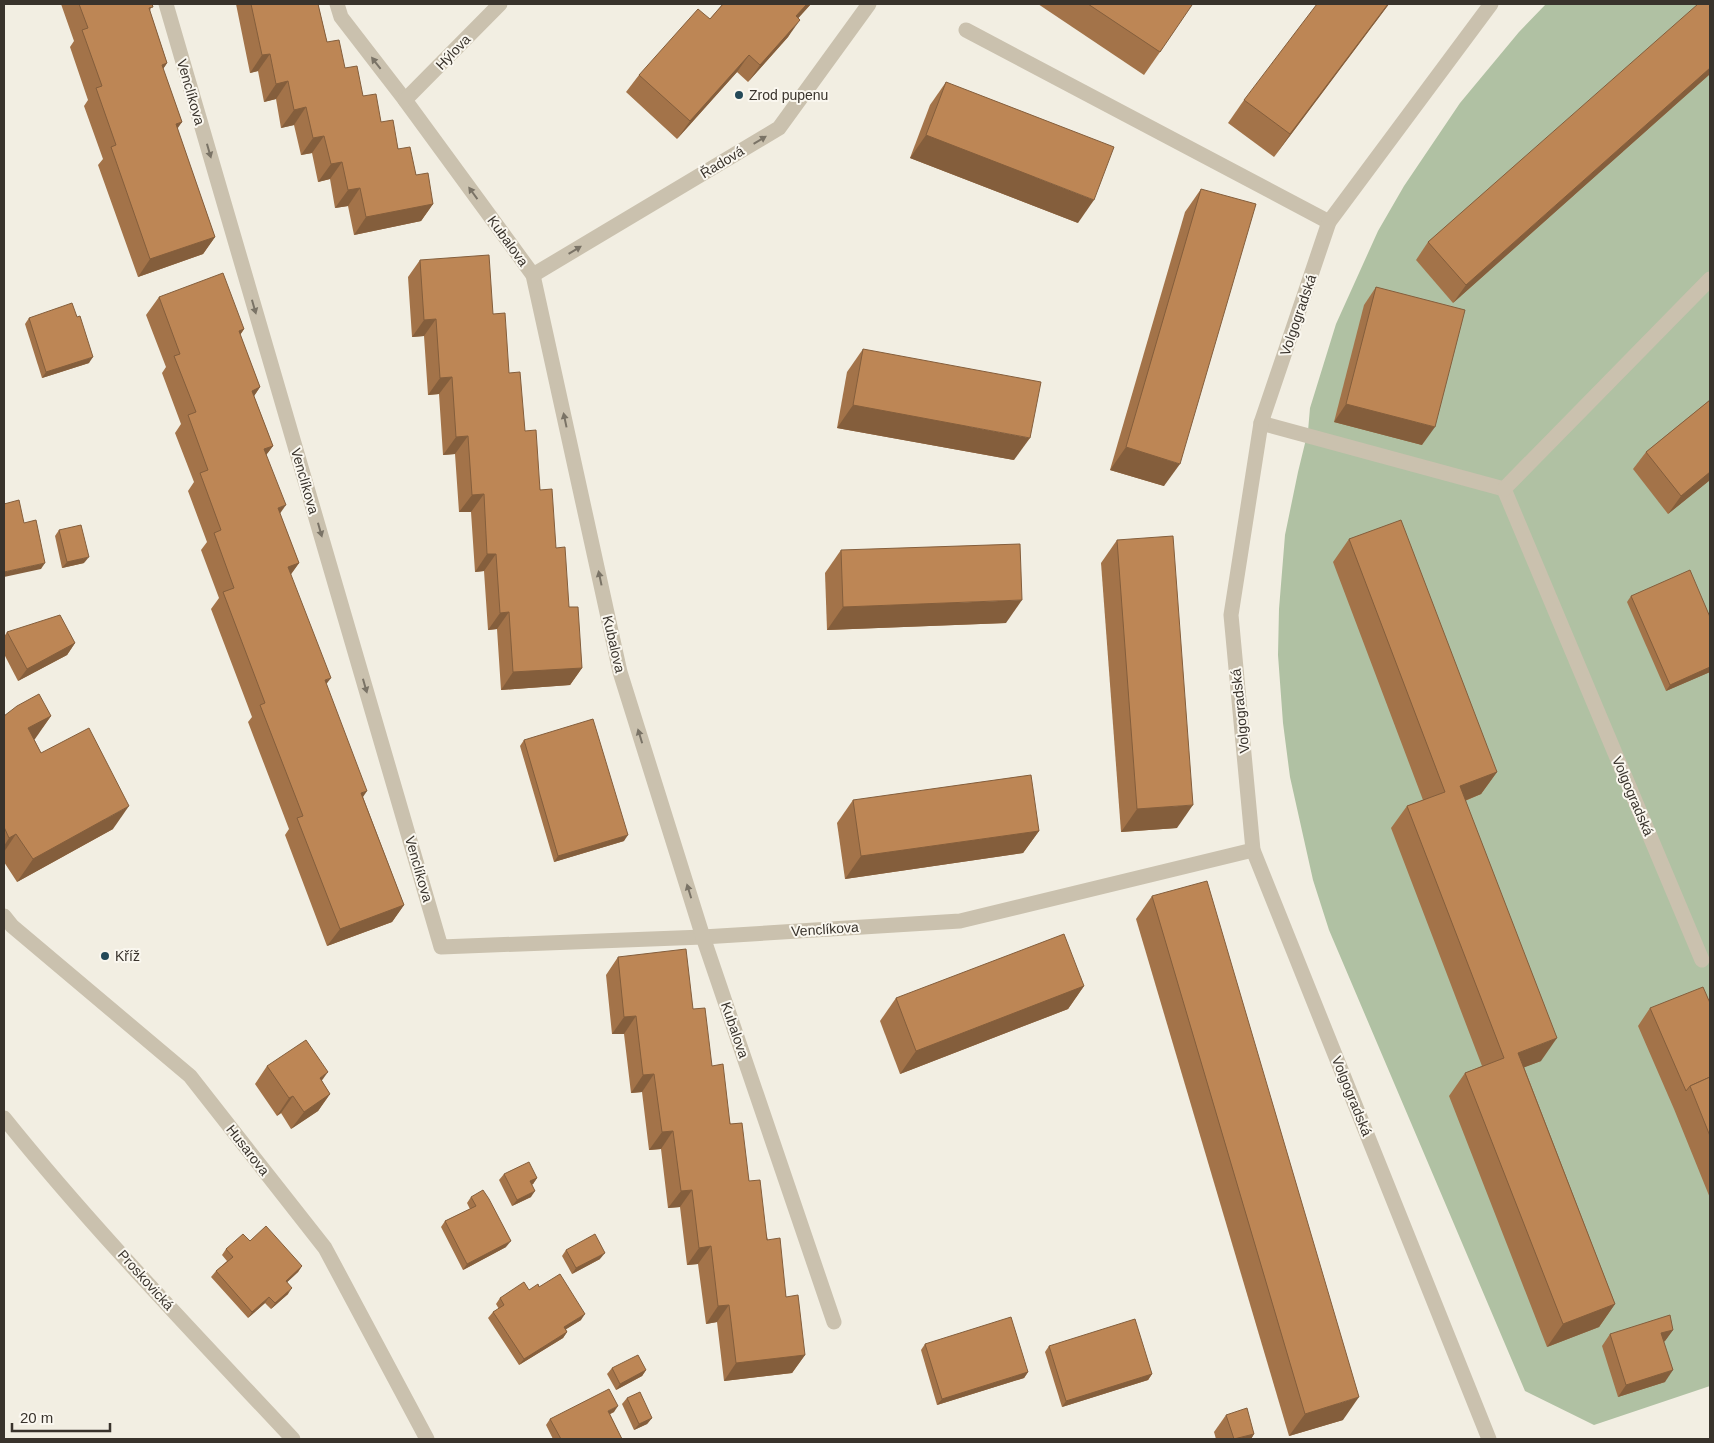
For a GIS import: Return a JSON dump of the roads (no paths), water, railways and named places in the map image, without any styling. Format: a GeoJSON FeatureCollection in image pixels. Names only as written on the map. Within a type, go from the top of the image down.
{"type":"FeatureCollection","features":[{"type":"Feature","properties":{"kind":"street","name":"Venclíkova"},"geometry":{"type":"LineString","coordinates":[[166,4],[441,947],[703,937],[960,921],[1253,850]]}},
{"type":"Feature","properties":{"kind":"street","name":"Kubalova"},"geometry":{"type":"LineString","coordinates":[[338,4],[341,17],[405,100],[533,275],[620,672],[703,937],[834,1322]]}},
{"type":"Feature","properties":{"kind":"street","name":"Hýlova"},"geometry":{"type":"LineString","coordinates":[[405,100],[500,4]]}},
{"type":"Feature","properties":{"kind":"street","name":"Řadová"},"geometry":{"type":"LineString","coordinates":[[533,275],[779,128],[869,4]]}},
{"type":"Feature","properties":{"kind":"street","name":"Volgogradská"},"geometry":{"type":"LineString","coordinates":[[1489,1439],[1253,850],[1231,615],[1261,423],[1329,222],[1491,4]]}},
{"type":"Feature","properties":{"kind":"street"},"geometry":{"type":"LineString","coordinates":[[966,30],[1329,222]]}},
{"type":"Feature","properties":{"kind":"street"},"geometry":{"type":"LineString","coordinates":[[1261,423],[1504,489],[1710,279]]}},
{"type":"Feature","properties":{"kind":"street","name":"Volgogradská"},"geometry":{"type":"LineString","coordinates":[[1504,489],[1702,960]]}},
{"type":"Feature","properties":{"kind":"street","name":"Husarova"},"geometry":{"type":"LineString","coordinates":[[4,916],[12,926],[190,1076],[325,1248],[427,1439]]}},
{"type":"Feature","properties":{"kind":"street","name":"Proskovická"},"geometry":{"type":"LineString","coordinates":[[4,1118],[130,1263],[293,1439]]}},
{"type":"Feature","properties":{"kind":"place","name":"Zrod pupenu"},"geometry":{"type":"Point","coordinates":[739,95]}},
{"type":"Feature","properties":{"kind":"place","name":"Kříž"},"geometry":{"type":"Point","coordinates":[105,956]}}]}
